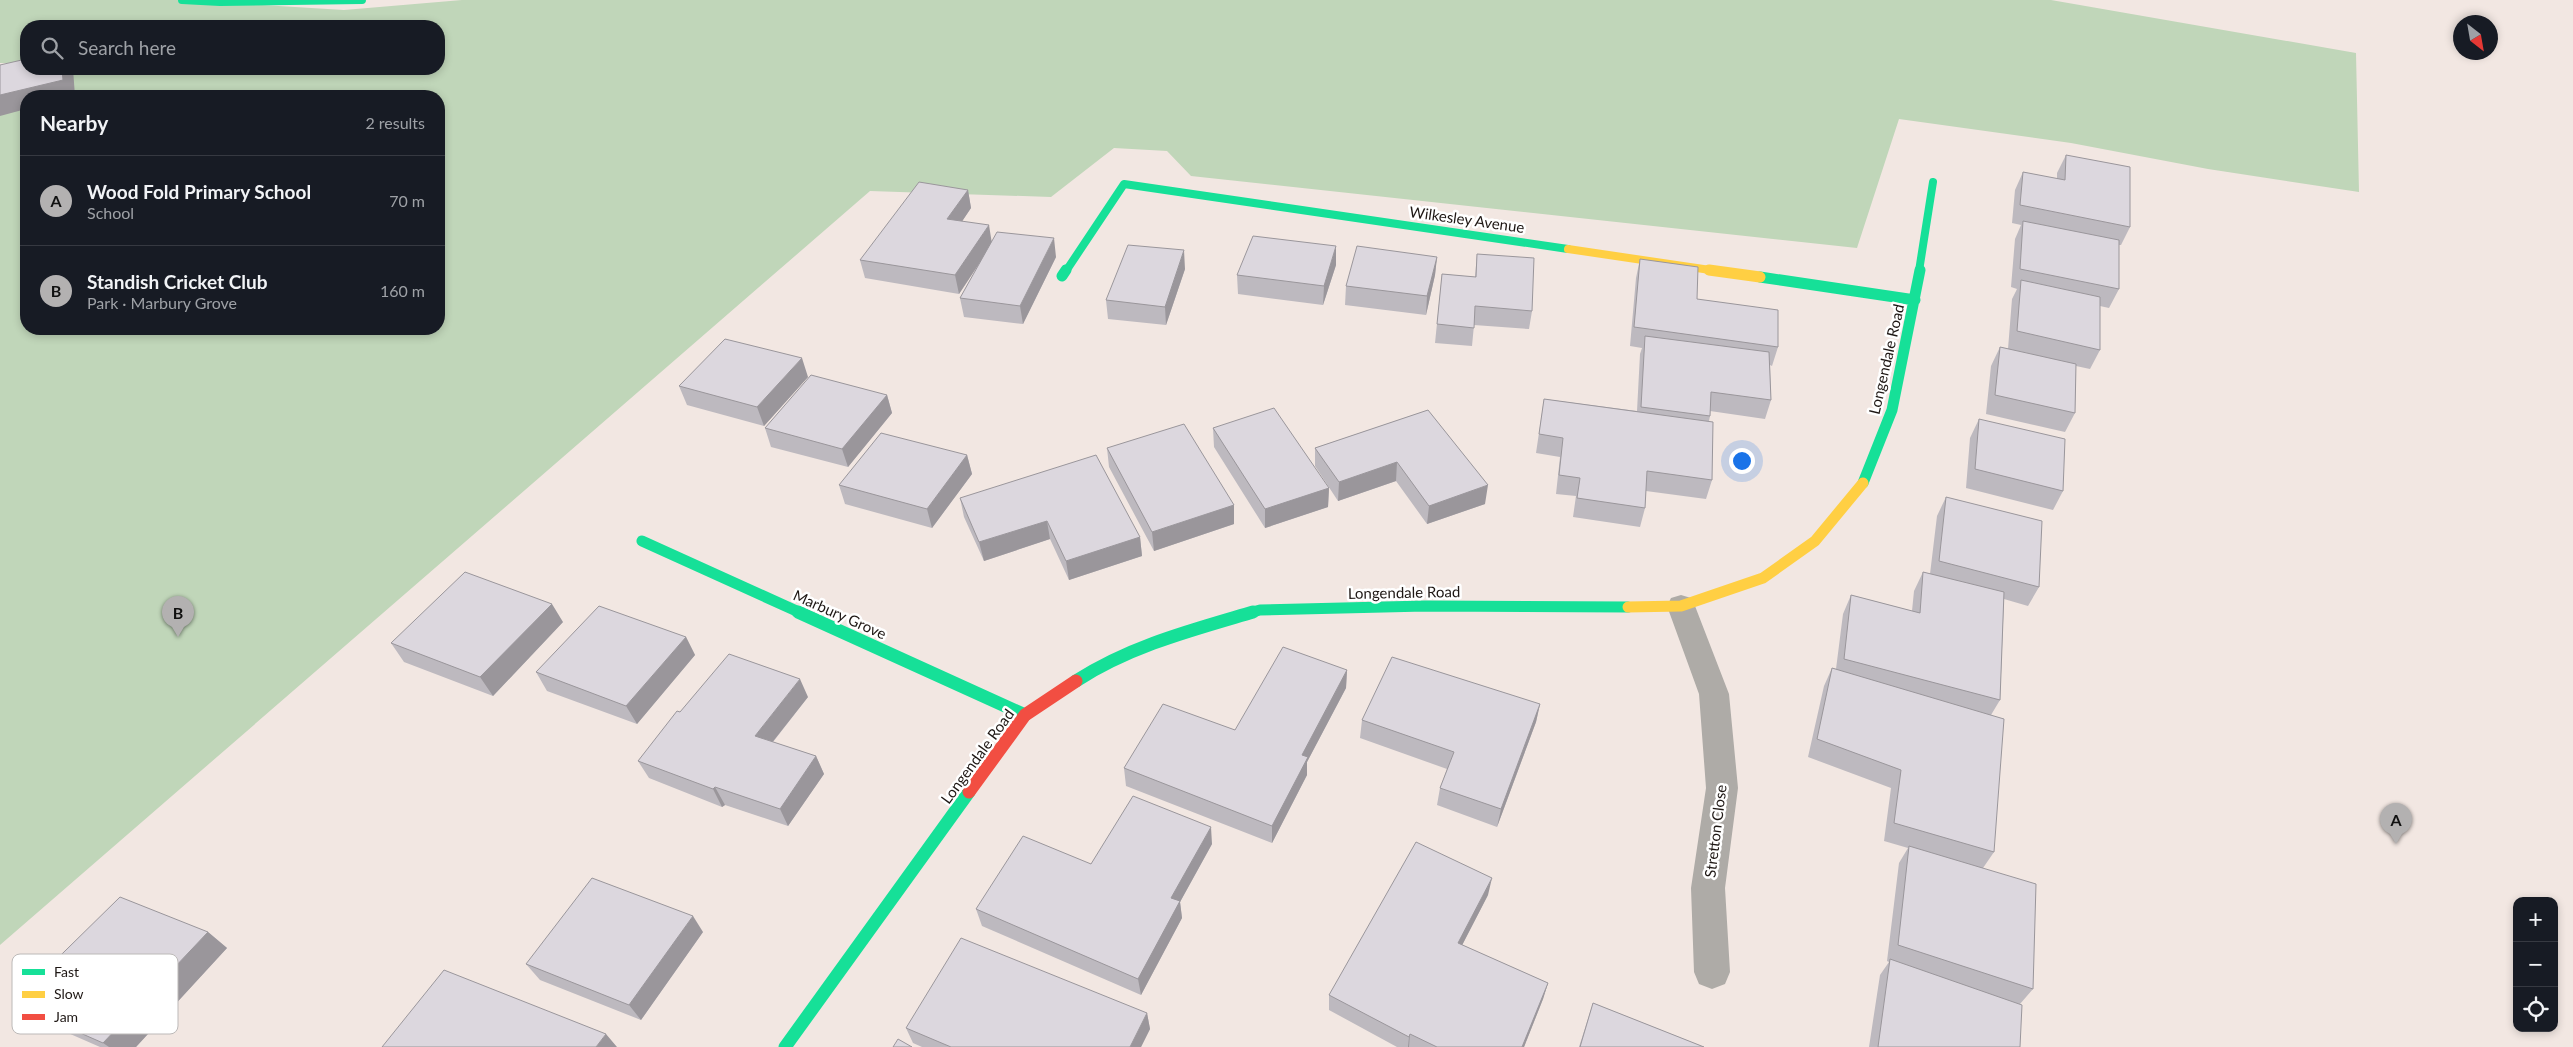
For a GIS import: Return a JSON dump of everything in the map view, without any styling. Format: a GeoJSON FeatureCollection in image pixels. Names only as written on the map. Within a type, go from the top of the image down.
{"type":"FeatureCollection","features":[{"type":"Feature","properties":{"kind":"street"},"geometry":{"type":"LineString","coordinates":[[182,0],[220,2],[362,0]]}},
{"type":"Feature","properties":{"kind":"street","name":"Longendale Road"},"geometry":{"type":"LineString","coordinates":[[785,1047],[1025,715],[1093,670],[1158,640],[1260,610],[1425,606],[1599,608],[1681,606],[1763,578],[1815,541],[1862,484],[1892,410],[1916,300],[1933,182]]}},
{"type":"Feature","properties":{"kind":"street","name":"Wilkesley Avenue"},"geometry":{"type":"LineString","coordinates":[[1062,276],[1124,184],[1916,300]]}},
{"type":"Feature","properties":{"kind":"street","name":"Marbury Grove"},"geometry":{"type":"LineString","coordinates":[[642,540],[1025,715]]}},
{"type":"Feature","properties":{"kind":"street","name":"Stretton Close"},"geometry":{"type":"LineString","coordinates":[[1681,606],[1714,694],[1722,788],[1708,888],[1712,972]]}},
{"type":"Feature","properties":{"kind":"green space"},"geometry":{"type":"Polygon","coordinates":[[[0,0],[182,0],[344,10],[462,0],[2051,0],[2356,53],[2359,192],[2208,169],[2071,143],[1899,119],[1857,248],[1191,176],[1167,151],[1114,148],[1051,197],[870,191],[0,945],[0,72],[20,70],[20,75],[445,75],[445,20],[20,20],[20,64],[0,63],[0,0]]]}},
{"type":"Feature","properties":{"kind":"building"},"geometry":{"type":"Polygon","coordinates":[[[20,60],[20,75],[63,75],[63,80],[0,95],[0,65],[20,60]]]}},
{"type":"Feature","properties":{"kind":"building"},"geometry":{"type":"Polygon","coordinates":[[[2066,155],[2130,167],[2130,227],[2020,205],[2023,172],[2065,180],[2066,155]]]}},
{"type":"Feature","properties":{"kind":"building"},"geometry":{"type":"Polygon","coordinates":[[[919,182],[968,190],[947,219],[989,225],[955,275],[860,260],[919,182]]]}},
{"type":"Feature","properties":{"kind":"building"},"geometry":{"type":"Polygon","coordinates":[[[2023,221],[2119,240],[2119,289],[2020,269],[2023,221]]]}},
{"type":"Feature","properties":{"kind":"building"},"geometry":{"type":"Polygon","coordinates":[[[997,232],[1054,238],[1020,306],[960,298],[997,232]]]}},
{"type":"Feature","properties":{"kind":"building"},"geometry":{"type":"Polygon","coordinates":[[[1253,236],[1336,246],[1324,286],[1237,275],[1253,236]]]}},
{"type":"Feature","properties":{"kind":"building"},"geometry":{"type":"Polygon","coordinates":[[[1128,245],[1184,250],[1165,307],[1106,300],[1128,245]]]}},
{"type":"Feature","properties":{"kind":"building"},"geometry":{"type":"Polygon","coordinates":[[[1357,246],[1437,257],[1427,296],[1346,286],[1357,246]]]}},
{"type":"Feature","properties":{"kind":"building"},"geometry":{"type":"Polygon","coordinates":[[[1477,254],[1534,258],[1532,311],[1475,306],[1474,328],[1437,324],[1442,274],[1476,277],[1477,254]]]}},
{"type":"Feature","properties":{"kind":"building"},"geometry":{"type":"Polygon","coordinates":[[[1640,259],[1698,267],[1697,299],[1778,310],[1778,347],[1634,327],[1640,259]]]}},
{"type":"Feature","properties":{"kind":"building"},"geometry":{"type":"Polygon","coordinates":[[[2021,280],[2100,297],[2100,350],[2017,331],[2021,280]]]}},
{"type":"Feature","properties":{"kind":"building"},"geometry":{"type":"Polygon","coordinates":[[[1645,336],[1769,352],[1771,400],[1711,392],[1710,416],[1641,407],[1645,336]]]}},
{"type":"Feature","properties":{"kind":"building"},"geometry":{"type":"Polygon","coordinates":[[[725,339],[802,358],[757,407],[679,386],[725,339]]]}},
{"type":"Feature","properties":{"kind":"building"},"geometry":{"type":"Polygon","coordinates":[[[2000,347],[2076,364],[2075,413],[1995,395],[2000,347]]]}},
{"type":"Feature","properties":{"kind":"building"},"geometry":{"type":"Polygon","coordinates":[[[811,375],[887,395],[842,449],[765,428],[811,375]]]}},
{"type":"Feature","properties":{"kind":"building"},"geometry":{"type":"Polygon","coordinates":[[[1544,399],[1713,422],[1712,480],[1647,471],[1645,508],[1577,498],[1580,478],[1559,475],[1563,438],[1539,434],[1544,399]]]}},
{"type":"Feature","properties":{"kind":"building"},"geometry":{"type":"Polygon","coordinates":[[[1274,408],[1329,488],[1265,509],[1213,428],[1274,408]]]}},
{"type":"Feature","properties":{"kind":"building"},"geometry":{"type":"Polygon","coordinates":[[[1428,410],[1488,485],[1429,506],[1397,462],[1339,482],[1315,448],[1428,410]]]}},
{"type":"Feature","properties":{"kind":"building"},"geometry":{"type":"Polygon","coordinates":[[[1979,419],[2065,439],[2063,491],[1975,469],[1979,419]]]}},
{"type":"Feature","properties":{"kind":"building"},"geometry":{"type":"Polygon","coordinates":[[[1184,424],[1234,505],[1152,532],[1107,448],[1184,424]]]}},
{"type":"Feature","properties":{"kind":"building"},"geometry":{"type":"Polygon","coordinates":[[[881,433],[967,455],[927,509],[839,485],[881,433]]]}},
{"type":"Feature","properties":{"kind":"building"},"geometry":{"type":"Polygon","coordinates":[[[1096,455],[1140,537],[1066,561],[1047,521],[979,542],[960,498],[1096,455]]]}},
{"type":"Feature","properties":{"kind":"building"},"geometry":{"type":"Polygon","coordinates":[[[1946,497],[2042,521],[2039,587],[1939,561],[1946,497]]]}},
{"type":"Feature","properties":{"kind":"building"},"geometry":{"type":"Polygon","coordinates":[[[465,572],[552,604],[480,677],[391,643],[465,572]]]}},
{"type":"Feature","properties":{"kind":"building"},"geometry":{"type":"Polygon","coordinates":[[[1923,572],[2004,592],[2000,700],[1844,659],[1851,595],[1920,613],[1923,572]]]}},
{"type":"Feature","properties":{"kind":"building"},"geometry":{"type":"Polygon","coordinates":[[[599,606],[686,637],[626,706],[536,672],[599,606]]]}},
{"type":"Feature","properties":{"kind":"building"},"geometry":{"type":"Polygon","coordinates":[[[1283,647],[1347,670],[1302,755],[1308,757],[1272,826],[1124,768],[1163,704],[1235,730],[1283,647]]]}},
{"type":"Feature","properties":{"kind":"building"},"geometry":{"type":"Polygon","coordinates":[[[729,654],[800,679],[755,736],[816,756],[780,809],[715,787],[713,789],[638,761],[677,711],[680,712],[729,654]]]}},
{"type":"Feature","properties":{"kind":"building"},"geometry":{"type":"Polygon","coordinates":[[[1392,657],[1540,704],[1501,809],[1440,788],[1454,752],[1362,720],[1392,657]]]}},
{"type":"Feature","properties":{"kind":"building"},"geometry":{"type":"Polygon","coordinates":[[[1832,668],[2004,719],[1994,852],[1894,823],[1901,770],[1817,739],[1832,668]]]}},
{"type":"Feature","properties":{"kind":"building"},"geometry":{"type":"Polygon","coordinates":[[[1133,796],[1211,827],[1171,898],[1180,901],[1138,979],[976,909],[1023,836],[1091,864],[1133,796]]]}},
{"type":"Feature","properties":{"kind":"building"},"geometry":{"type":"Polygon","coordinates":[[[1416,842],[1492,878],[1458,943],[1548,983],[1522,1047],[1437,1047],[1410,1034],[1409,1037],[1329,995],[1416,842]]]}},
{"type":"Feature","properties":{"kind":"building"},"geometry":{"type":"Polygon","coordinates":[[[1909,846],[2036,884],[2033,989],[1898,945],[1909,846]]]}},
{"type":"Feature","properties":{"kind":"building"},"geometry":{"type":"Polygon","coordinates":[[[592,878],[693,916],[629,1005],[526,964],[592,878]]]}},
{"type":"Feature","properties":{"kind":"building"},"geometry":{"type":"Polygon","coordinates":[[[120,897],[208,932],[178,964],[178,954],[62,954],[120,897]]]}},
{"type":"Feature","properties":{"kind":"building"},"geometry":{"type":"Polygon","coordinates":[[[961,938],[1147,1013],[1130,1047],[951,1047],[906,1028],[961,938]]]}},
{"type":"Feature","properties":{"kind":"building"},"geometry":{"type":"Polygon","coordinates":[[[1890,959],[2022,1005],[2020,1047],[1878,1047],[1890,959]]]}},
{"type":"Feature","properties":{"kind":"building"},"geometry":{"type":"Polygon","coordinates":[[[444,970],[606,1034],[596,1047],[382,1047],[444,970]]]}},
{"type":"Feature","properties":{"kind":"building"},"geometry":{"type":"Polygon","coordinates":[[[1593,1003],[1704,1047],[1580,1047],[1593,1003]]]}},
{"type":"Feature","properties":{"kind":"building"},"geometry":{"type":"Polygon","coordinates":[[[83,1034],[112,1034],[103,1043],[83,1034]]]}},
{"type":"Feature","properties":{"kind":"building"},"geometry":{"type":"Polygon","coordinates":[[[898,1039],[912,1047],[893,1047],[898,1039]]]}},
{"type":"Feature","properties":{"kind":"traffic: fast"},"geometry":{"type":"LineString","coordinates":[[182,0],[220,2],[362,0]]}},
{"type":"Feature","properties":{"kind":"traffic: fast"},"geometry":{"type":"LineString","coordinates":[[1863,483],[1892,410],[1915,300],[1933,182]]}},
{"type":"Feature","properties":{"kind":"traffic: fast"},"geometry":{"type":"LineString","coordinates":[[1062,276],[1124,184],[1568,249]]}},
{"type":"Feature","properties":{"kind":"traffic: fast"},"geometry":{"type":"LineString","coordinates":[[1760,277],[1915,300]]}},
{"type":"Feature","properties":{"kind":"traffic: fast"},"geometry":{"type":"LineString","coordinates":[[642,541],[1025,715]]}},
{"type":"Feature","properties":{"kind":"traffic: fast"},"geometry":{"type":"LineString","coordinates":[[1076,681],[1093,670],[1158,640],[1260,610],[1425,606],[1628,607]]}},
{"type":"Feature","properties":{"kind":"traffic: fast"},"geometry":{"type":"LineString","coordinates":[[785,1047],[969,792]]}},
{"type":"Feature","properties":{"kind":"traffic: slow"},"geometry":{"type":"LineString","coordinates":[[1568,249],[1760,277]]}},
{"type":"Feature","properties":{"kind":"traffic: slow"},"geometry":{"type":"LineString","coordinates":[[1628,607],[1681,606],[1763,578],[1815,541],[1863,483]]}},
{"type":"Feature","properties":{"kind":"traffic: jam"},"geometry":{"type":"LineString","coordinates":[[969,792],[1025,715],[1076,681]]}},
{"type":"Feature","properties":{"kind":"place","name":"Standish Cricket Club"},"geometry":{"type":"Point","coordinates":[178,637]}},
{"type":"Feature","properties":{"kind":"place","name":"Wood Fold Primary School"},"geometry":{"type":"Point","coordinates":[2396,844]}}]}
